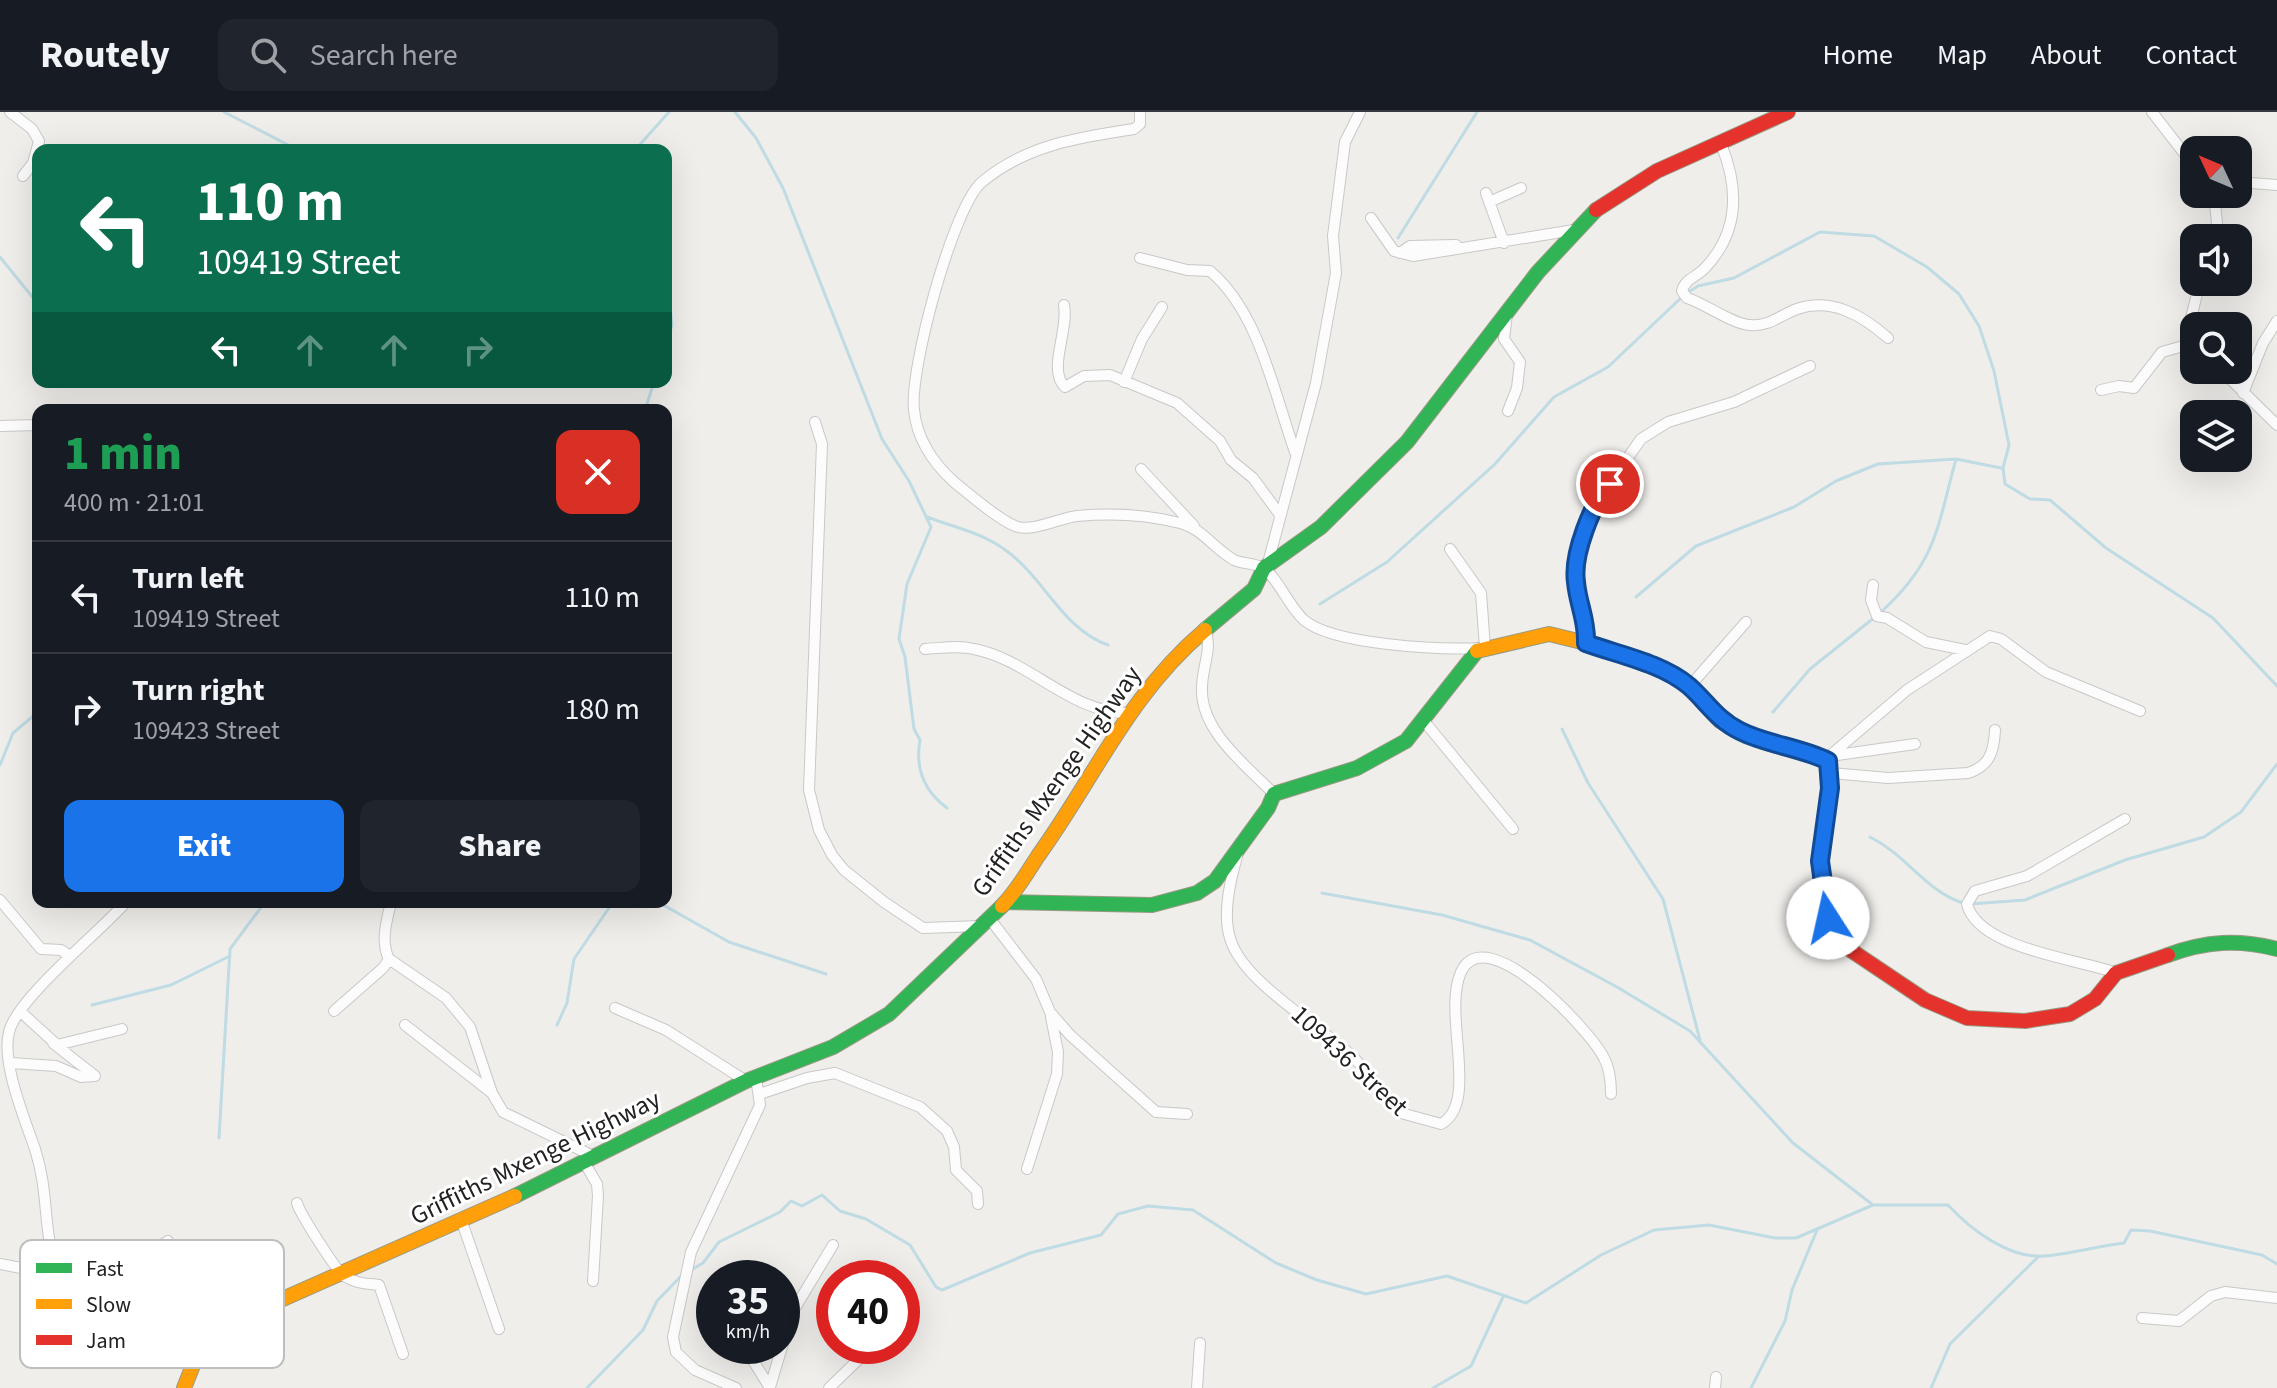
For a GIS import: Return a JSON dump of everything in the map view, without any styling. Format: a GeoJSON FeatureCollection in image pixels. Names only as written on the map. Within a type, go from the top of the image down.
{"type":"FeatureCollection","features":[{"type":"Feature","properties":{"kind":"street"},"geometry":{"type":"LineString","coordinates":[[10,112],[32,129],[38,144]]}},
{"type":"Feature","properties":{"kind":"street"},"geometry":{"type":"LineString","coordinates":[[1140,112],[1140,124],[1134,129],[1073,138],[1037,150],[1010,163],[975,189],[928,308],[925,343],[913,384],[914,410],[920,440],[944,471],[1014,526],[1028,527],[1079,516],[1119,515],[1181,523],[1198,530]]}},
{"type":"Feature","properties":{"kind":"street"},"geometry":{"type":"LineString","coordinates":[[1264,568],[1272,559],[1280,515],[1316,383],[1335,281],[1333,236],[1345,142],[1360,112]]}},
{"type":"Feature","properties":{"kind":"street","name":"Griffiths Mxenge Highway"},"geometry":{"type":"LineString","coordinates":[[284,1299],[462,1222],[751,1079],[833,1047],[889,1014],[1006,902],[1053,836],[1128,713],[1170,660],[1205,627],[1254,589],[1264,568],[1321,527],[1407,442],[1507,312],[1576,229],[1625,189],[1788,112]]}},
{"type":"Feature","properties":{"kind":"street"},"geometry":{"type":"LineString","coordinates":[[2152,112],[2180,148]]}},
{"type":"Feature","properties":{"kind":"street"},"geometry":{"type":"LineString","coordinates":[[1721,144],[1733,177],[1735,202],[1716,253],[1702,272],[1684,284],[1682,291],[1687,298],[1752,326],[1775,321],[1796,309],[1838,307],[1861,316],[1888,338]]}},
{"type":"Feature","properties":{"kind":"street"},"geometry":{"type":"LineString","coordinates":[[23,176],[32,164]]}},
{"type":"Feature","properties":{"kind":"street"},"geometry":{"type":"LineString","coordinates":[[2252,183],[2277,185]]}},
{"type":"Feature","properties":{"kind":"street"},"geometry":{"type":"LineString","coordinates":[[1502,244],[1488,198],[1521,188]]}},
{"type":"Feature","properties":{"kind":"street"},"geometry":{"type":"LineString","coordinates":[[1371,218],[1396,251],[1413,256],[1502,244],[1576,229]]}},
{"type":"Feature","properties":{"kind":"street"},"geometry":{"type":"LineString","coordinates":[[1396,251],[1398,238]]}},
{"type":"Feature","properties":{"kind":"street"},"geometry":{"type":"LineString","coordinates":[[1140,258],[1187,270],[1210,271],[1242,307],[1266,361],[1296,454]]}},
{"type":"Feature","properties":{"kind":"street"},"geometry":{"type":"LineString","coordinates":[[1064,305],[1067,320],[1056,372],[1065,387],[1073,380],[1095,374],[1177,403],[1220,441],[1231,460],[1253,478],[1280,515]]}},
{"type":"Feature","properties":{"kind":"street"},"geometry":{"type":"LineString","coordinates":[[1124,382],[1142,339],[1162,307]]}},
{"type":"Feature","properties":{"kind":"street"},"geometry":{"type":"LineString","coordinates":[[1507,312],[1504,339],[1520,362],[1517,388],[1508,411]]}},
{"type":"Feature","properties":{"kind":"street"},"geometry":{"type":"LineString","coordinates":[[2243,393],[2263,343],[2277,321]]}},
{"type":"Feature","properties":{"kind":"street"},"geometry":{"type":"LineString","coordinates":[[2101,390],[2119,386],[2134,388],[2162,352],[2180,347]]}},
{"type":"Feature","properties":{"kind":"street"},"geometry":{"type":"LineString","coordinates":[[1586,643],[1587,619],[1576,575],[1590,511],[1641,439],[1668,422],[1734,402],[1810,366]]}},
{"type":"Feature","properties":{"kind":"street"},"geometry":{"type":"LineString","coordinates":[[2234,384],[2277,425]]}},
{"type":"Feature","properties":{"kind":"street"},"geometry":{"type":"LineString","coordinates":[[815,422],[822,444],[809,790],[819,830],[844,870],[910,922],[934,930],[986,922],[1036,979],[1050,1012],[1058,1067],[1027,1169]]}},
{"type":"Feature","properties":{"kind":"street"},"geometry":{"type":"LineString","coordinates":[[0,426],[32,425]]}},
{"type":"Feature","properties":{"kind":"street"},"geometry":{"type":"LineString","coordinates":[[1141,469],[1198,530],[1236,561],[1264,568],[1305,621],[1339,638],[1442,649],[1483,648],[1549,634],[1586,643],[1668,673],[1689,687],[1720,721],[1763,742],[1888,778],[1977,770],[1992,755],[1995,730]]}},
{"type":"Feature","properties":{"kind":"street"},"geometry":{"type":"LineString","coordinates":[[1006,902],[1119,906],[1166,902],[1208,887],[1268,808],[1274,794],[1357,768],[1406,741],[1483,648],[1481,593],[1450,549]]}},
{"type":"Feature","properties":{"kind":"street"},"geometry":{"type":"LineString","coordinates":[[1873,585],[1871,600],[1877,616],[1887,618],[1926,642],[1965,650]]}},
{"type":"Feature","properties":{"kind":"street"},"geometry":{"type":"LineString","coordinates":[[1689,687],[1746,622]]}},
{"type":"Feature","properties":{"kind":"street"},"geometry":{"type":"LineString","coordinates":[[1205,627],[1210,648],[1202,684],[1205,710],[1226,745],[1274,794]]}},
{"type":"Feature","properties":{"kind":"street"},"geometry":{"type":"LineString","coordinates":[[2116,973],[2106,991],[2063,1017],[2044,1023],[1976,1021],[1956,1015],[1914,994],[1845,946],[1828,918],[1820,875],[1820,846],[1829,763],[1907,690],[1984,637],[1997,637],[2046,672],[2140,711]]}},
{"type":"Feature","properties":{"kind":"street"},"geometry":{"type":"LineString","coordinates":[[925,649],[955,646],[992,654],[1092,709],[1128,713]]}},
{"type":"Feature","properties":{"kind":"street"},"geometry":{"type":"LineString","coordinates":[[1424,721],[1513,829]]}},
{"type":"Feature","properties":{"kind":"street"},"geometry":{"type":"LineString","coordinates":[[1829,763],[1915,744]]}},
{"type":"Feature","properties":{"kind":"street"},"geometry":{"type":"LineString","coordinates":[[2125,819],[2027,876],[1975,891],[1967,904],[1974,918],[2000,937],[2031,950],[2116,973],[2211,941],[2242,939],[2277,949]]}},
{"type":"Feature","properties":{"kind":"street","name":"109436 Street"},"geometry":{"type":"LineString","coordinates":[[1239,847],[1228,906],[1229,937],[1234,948],[1258,978],[1352,1056],[1378,1082],[1401,1113],[1441,1124],[1456,1111],[1460,1092],[1454,1035],[1458,979],[1469,961],[1484,955],[1493,956],[1533,982],[1582,1030],[1606,1061],[1611,1094]]}},
{"type":"Feature","properties":{"kind":"street"},"geometry":{"type":"LineString","coordinates":[[0,900],[41,949],[61,950],[70,956]]}},
{"type":"Feature","properties":{"kind":"street"},"geometry":{"type":"LineString","coordinates":[[52,1240],[46,1184],[4,1031],[70,956],[120,908]]}},
{"type":"Feature","properties":{"kind":"street"},"geometry":{"type":"LineString","coordinates":[[390,908],[384,942],[389,959],[446,998],[470,1027],[492,1093],[503,1112],[590,1160],[598,1196],[593,1281]]}},
{"type":"Feature","properties":{"kind":"street"},"geometry":{"type":"LineString","coordinates":[[334,1011],[383,968],[389,959]]}},
{"type":"Feature","properties":{"kind":"street"},"geometry":{"type":"LineString","coordinates":[[615,1008],[666,1030],[751,1079],[760,1094],[760,1105],[691,1252],[673,1328],[674,1344],[682,1358],[695,1370],[736,1388]]}},
{"type":"Feature","properties":{"kind":"street"},"geometry":{"type":"LineString","coordinates":[[11,1063],[56,1066],[81,1077],[95,1076],[53,1043],[21,1012]]}},
{"type":"Feature","properties":{"kind":"street"},"geometry":{"type":"LineString","coordinates":[[1050,1012],[1070,1035],[1156,1112],[1187,1114]]}},
{"type":"Feature","properties":{"kind":"street"},"geometry":{"type":"LineString","coordinates":[[405,1025],[492,1093]]}},
{"type":"Feature","properties":{"kind":"street"},"geometry":{"type":"LineString","coordinates":[[53,1043],[78,1043],[122,1029]]}},
{"type":"Feature","properties":{"kind":"street"},"geometry":{"type":"LineString","coordinates":[[760,1094],[807,1078],[835,1073],[920,1107],[947,1131],[954,1147],[956,1170],[977,1191],[978,1204]]}},
{"type":"Feature","properties":{"kind":"street"},"geometry":{"type":"LineString","coordinates":[[297,1203],[304,1222],[327,1250],[340,1274],[361,1285],[379,1285],[403,1354]]}},
{"type":"Feature","properties":{"kind":"street"},"geometry":{"type":"LineString","coordinates":[[462,1222],[499,1329]]}},
{"type":"Feature","properties":{"kind":"street"},"geometry":{"type":"LineString","coordinates":[[770,1387],[792,1313],[833,1245]]}},
{"type":"Feature","properties":{"kind":"street"},"geometry":{"type":"LineString","coordinates":[[0,1264],[20,1268]]}},
{"type":"Feature","properties":{"kind":"street"},"geometry":{"type":"LineString","coordinates":[[2142,1318],[2179,1321],[2211,1296],[2225,1292],[2277,1298]]}},
{"type":"Feature","properties":{"kind":"street"},"geometry":{"type":"LineString","coordinates":[[1197,1388],[1200,1343]]}},
{"type":"Feature","properties":{"kind":"street"},"geometry":{"type":"LineString","coordinates":[[755,1364],[770,1387]]}},
{"type":"Feature","properties":{"kind":"street"},"geometry":{"type":"LineString","coordinates":[[829,1388],[854,1364]]}},
{"type":"Feature","properties":{"kind":"street"},"geometry":{"type":"LineString","coordinates":[[184,1388],[192,1368]]}},
{"type":"Feature","properties":{"kind":"waterway"},"geometry":{"type":"LineString","coordinates":[[224,112],[286,144]]}},
{"type":"Feature","properties":{"kind":"waterway"},"geometry":{"type":"LineString","coordinates":[[640,144],[669,112]]}},
{"type":"Feature","properties":{"kind":"waterway"},"geometry":{"type":"LineString","coordinates":[[735,112],[756,138],[783,188],[882,439],[909,481],[931,527],[907,584],[899,639],[905,657],[914,729],[920,740],[920,769],[932,794],[947,808]]}},
{"type":"Feature","properties":{"kind":"waterway"},"geometry":{"type":"LineString","coordinates":[[1398,238],[1477,112]]}},
{"type":"Feature","properties":{"kind":"waterway"},"geometry":{"type":"LineString","coordinates":[[1687,293],[1698,286],[1734,278],[1820,232],[1874,236],[1927,267],[1959,294],[1979,326],[1994,371],[2009,445],[2003,468],[2005,484],[2030,499],[2050,500],[2106,548],[2213,618],[2277,686]]}},
{"type":"Feature","properties":{"kind":"waterway"},"geometry":{"type":"LineString","coordinates":[[0,257],[32,297]]}},
{"type":"Feature","properties":{"kind":"waterway"},"geometry":{"type":"LineString","coordinates":[[1320,604],[1387,562],[1495,464],[1554,397],[1608,367],[1682,297]]}},
{"type":"Feature","properties":{"kind":"waterway"},"geometry":{"type":"LineString","coordinates":[[647,404],[652,388]]}},
{"type":"Feature","properties":{"kind":"waterway"},"geometry":{"type":"LineString","coordinates":[[1636,597],[1696,546],[1794,507],[1836,481],[1878,464],[1956,459],[2001,468]]}},
{"type":"Feature","properties":{"kind":"waterway"},"geometry":{"type":"LineString","coordinates":[[1881,612],[1900,594],[1924,559],[1939,524],[1956,459]]}},
{"type":"Feature","properties":{"kind":"waterway"},"geometry":{"type":"LineString","coordinates":[[927,517],[999,545],[1021,563],[1079,628],[1108,645]]}},
{"type":"Feature","properties":{"kind":"waterway"},"geometry":{"type":"LineString","coordinates":[[1773,712],[1810,669],[1875,617]]}},
{"type":"Feature","properties":{"kind":"waterway"},"geometry":{"type":"LineString","coordinates":[[0,765],[13,733],[32,717]]}},
{"type":"Feature","properties":{"kind":"waterway"},"geometry":{"type":"LineString","coordinates":[[1562,729],[1588,783],[1663,899],[1700,1040]]}},
{"type":"Feature","properties":{"kind":"waterway"},"geometry":{"type":"LineString","coordinates":[[1970,904],[2025,900],[2125,860],[2204,837],[2241,812],[2277,764]]}},
{"type":"Feature","properties":{"kind":"waterway"},"geometry":{"type":"LineString","coordinates":[[1870,837],[1937,890],[1963,903]]}},
{"type":"Feature","properties":{"kind":"waterway"},"geometry":{"type":"LineString","coordinates":[[1322,893],[1442,915],[1530,940],[1617,987],[1690,1031],[1793,1143],[1873,1205]]}},
{"type":"Feature","properties":{"kind":"waterway"},"geometry":{"type":"LineString","coordinates":[[219,1138],[230,949],[261,908]]}},
{"type":"Feature","properties":{"kind":"waterway"},"geometry":{"type":"LineString","coordinates":[[557,1025],[567,1003],[574,959],[609,908]]}},
{"type":"Feature","properties":{"kind":"waterway"},"geometry":{"type":"LineString","coordinates":[[669,908],[729,942],[826,974]]}},
{"type":"Feature","properties":{"kind":"waterway"},"geometry":{"type":"LineString","coordinates":[[92,1005],[171,985],[230,956]]}},
{"type":"Feature","properties":{"kind":"waterway"},"geometry":{"type":"LineString","coordinates":[[691,1270],[703,1263],[719,1242],[780,1212],[791,1201],[802,1206],[822,1195],[840,1211],[866,1219],[910,1245],[936,1287],[942,1290],[1030,1253],[1101,1235],[1118,1214],[1148,1206],[1193,1210],[1276,1263],[1317,1280],[1366,1294],[1447,1276],[1526,1303],[1601,1255],[1654,1230],[1709,1225],[1775,1238],[1796,1238],[1873,1205],[1948,1205],[1991,1241],[2031,1256],[2124,1243],[2131,1230],[2150,1231],[2262,1255],[2277,1264]]}},
{"type":"Feature","properties":{"kind":"waterway"},"geometry":{"type":"LineString","coordinates":[[1751,1388],[1785,1321],[1792,1290],[1817,1230]]}},
{"type":"Feature","properties":{"kind":"waterway"},"geometry":{"type":"LineString","coordinates":[[1931,1388],[1950,1344],[2038,1257]]}},
{"type":"Feature","properties":{"kind":"waterway"},"geometry":{"type":"LineString","coordinates":[[587,1388],[643,1330],[657,1301],[684,1273]]}},
{"type":"Feature","properties":{"kind":"waterway"},"geometry":{"type":"LineString","coordinates":[[1433,1388],[1471,1366],[1503,1297]]}},
{"type":"Feature","properties":{"kind":"traffic: fast"},"geometry":{"type":"LineString","coordinates":[[1205,630],[1254,589],[1264,568],[1321,527],[1407,442],[1538,272],[1596,210]]}},
{"type":"Feature","properties":{"kind":"traffic: fast"},"geometry":{"type":"LineString","coordinates":[[1006,902],[1152,905],[1197,893],[1215,881],[1268,808],[1274,794],[1357,768],[1406,741],[1477,651]]}},
{"type":"Feature","properties":{"kind":"traffic: fast"},"geometry":{"type":"LineString","coordinates":[[515,1196],[746,1081],[833,1047],[889,1014],[1002,906]]}},
{"type":"Feature","properties":{"kind":"traffic: fast"},"geometry":{"type":"LineString","coordinates":[[2168,955],[2222,943],[2277,949]]}},
{"type":"Feature","properties":{"kind":"traffic: slow"},"geometry":{"type":"LineString","coordinates":[[1002,906],[1021,882],[1134,709],[1178,655],[1205,630]]}},
{"type":"Feature","properties":{"kind":"traffic: slow"},"geometry":{"type":"LineString","coordinates":[[1477,651],[1549,634],[1586,643],[1668,673],[1689,687],[1720,721],[1763,742],[1828,761],[1831,789],[1820,875]]}},
{"type":"Feature","properties":{"kind":"traffic: slow"},"geometry":{"type":"LineString","coordinates":[[284,1298],[515,1196]]}},
{"type":"Feature","properties":{"kind":"traffic: slow"},"geometry":{"type":"LineString","coordinates":[[184,1388],[192,1368]]}},
{"type":"Feature","properties":{"kind":"traffic: jam"},"geometry":{"type":"LineString","coordinates":[[1596,210],[1657,171],[1788,112]]}},
{"type":"Feature","properties":{"kind":"traffic: jam"},"geometry":{"type":"LineString","coordinates":[[1820,875],[1829,921],[1843,945],[1925,1000],[1967,1018],[2025,1021],[2070,1014],[2095,999],[2116,973],[2168,955]]}},
{"type":"Feature","properties":{"kind":"route"},"geometry":{"type":"LineString","coordinates":[[1610,484],[1590,511],[1576,575],[1587,619],[1586,643],[1668,673],[1689,687],[1720,721],[1740,731],[1763,742],[1828,761],[1830,788],[1820,861],[1828,918]]}}]}
